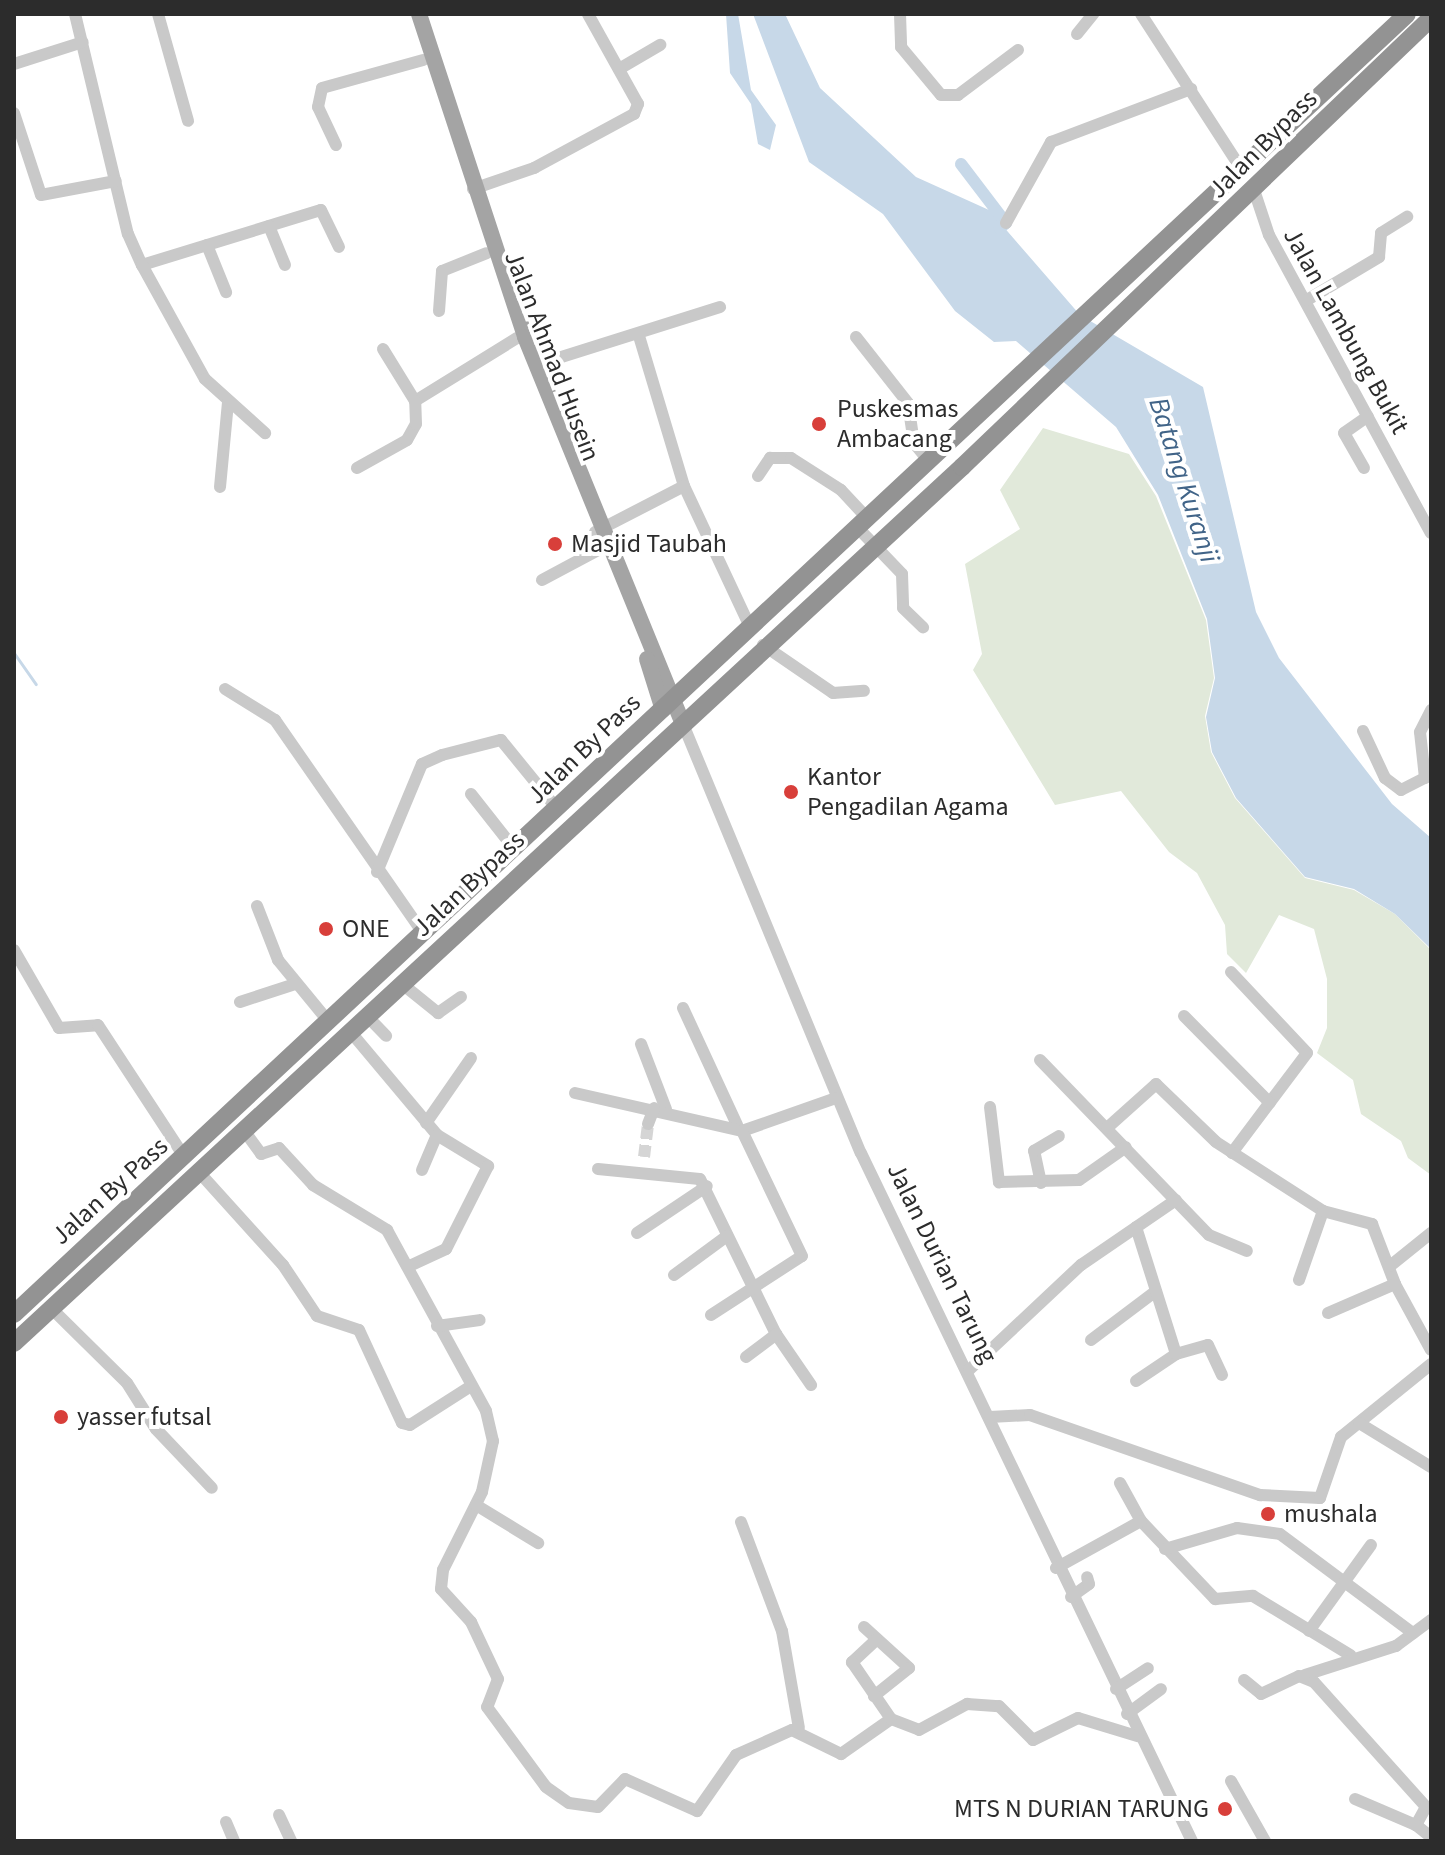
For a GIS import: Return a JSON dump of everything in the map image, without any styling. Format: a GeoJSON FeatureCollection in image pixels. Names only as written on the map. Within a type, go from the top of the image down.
{"type":"FeatureCollection","features":[{"type":"Feature","properties":{"kind":"highway","name":"Jalan By Pass"},"geometry":{"type":"LineString","coordinates":[[14,1314],[150,1188],[192,1164],[329,1022],[1407,14]]}},
{"type":"Feature","properties":{"kind":"highway","name":"Jalan Bypass"},"geometry":{"type":"LineString","coordinates":[[14,1343],[165,1202],[192,1164],[243,1129],[683,724],[763,645],[962,467],[1431,18]]}},
{"type":"Feature","properties":{"kind":"highway"},"geometry":{"type":"LineString","coordinates":[[420,938],[431,955]]}},
{"type":"Feature","properties":{"kind":"highway"},"geometry":{"type":"LineString","coordinates":[[150,1188],[165,1202]]}},
{"type":"Feature","properties":{"kind":"main road","name":"Jalan Ahmad Husein"},"geometry":{"type":"LineString","coordinates":[[411,14],[423,60],[517,338],[598,537],[676,695]]}},
{"type":"Feature","properties":{"kind":"main road","name":"Jalan Ahmad Husein"},"geometry":{"type":"LineString","coordinates":[[419,14],[473,189],[663,710]]}},
{"type":"Feature","properties":{"kind":"main road","name":"Jalan Durian Tarung"},"geometry":{"type":"LineString","coordinates":[[676,695],[683,724]]}},
{"type":"Feature","properties":{"kind":"street"},"geometry":{"type":"LineString","coordinates":[[75,14],[116,181],[142,265],[199,370],[228,402],[265,433]]}},
{"type":"Feature","properties":{"kind":"street"},"geometry":{"type":"LineString","coordinates":[[158,14],[188,121]]}},
{"type":"Feature","properties":{"kind":"street"},"geometry":{"type":"LineString","coordinates":[[473,189],[534,168],[634,114],[638,104],[588,14]]}},
{"type":"Feature","properties":{"kind":"street"},"geometry":{"type":"LineString","coordinates":[[900,14],[901,47],[941,95],[958,95],[1018,50]]}},
{"type":"Feature","properties":{"kind":"street"},"geometry":{"type":"LineString","coordinates":[[1077,34],[1093,14]]}},
{"type":"Feature","properties":{"kind":"street"},"geometry":{"type":"LineString","coordinates":[[1141,14],[1240,167]]}},
{"type":"Feature","properties":{"kind":"street"},"geometry":{"type":"LineString","coordinates":[[14,64],[83,42]]}},
{"type":"Feature","properties":{"kind":"street"},"geometry":{"type":"LineString","coordinates":[[619,69],[660,45]]}},
{"type":"Feature","properties":{"kind":"street"},"geometry":{"type":"LineString","coordinates":[[336,145],[318,107],[322,88],[423,60]]}},
{"type":"Feature","properties":{"kind":"street"},"geometry":{"type":"LineString","coordinates":[[1006,223],[1051,142],[1191,89]]}},
{"type":"Feature","properties":{"kind":"street"},"geometry":{"type":"LineString","coordinates":[[14,113],[41,195],[116,181]]}},
{"type":"Feature","properties":{"kind":"street","name":"Jalan Lambung Bukit"},"geometry":{"type":"LineString","coordinates":[[1254,190],[1260,217],[1431,533]]}},
{"type":"Feature","properties":{"kind":"street"},"geometry":{"type":"LineString","coordinates":[[142,265],[324,211],[339,247]]}},
{"type":"Feature","properties":{"kind":"street"},"geometry":{"type":"LineString","coordinates":[[1307,300],[1379,257],[1381,233],[1407,217]]}},
{"type":"Feature","properties":{"kind":"street"},"geometry":{"type":"LineString","coordinates":[[269,226],[285,265]]}},
{"type":"Feature","properties":{"kind":"street"},"geometry":{"type":"LineString","coordinates":[[207,245],[226,292]]}},
{"type":"Feature","properties":{"kind":"street"},"geometry":{"type":"LineString","coordinates":[[439,311],[442,271],[487,253]]}},
{"type":"Feature","properties":{"kind":"street"},"geometry":{"type":"LineString","coordinates":[[536,365],[639,336],[720,307]]}},
{"type":"Feature","properties":{"kind":"street"},"geometry":{"type":"LineString","coordinates":[[639,336],[684,486],[750,627]]}},
{"type":"Feature","properties":{"kind":"street"},"geometry":{"type":"LineString","coordinates":[[856,337],[908,403],[914,443],[934,454]]}},
{"type":"Feature","properties":{"kind":"street"},"geometry":{"type":"LineString","coordinates":[[415,401],[517,338]]}},
{"type":"Feature","properties":{"kind":"street"},"geometry":{"type":"LineString","coordinates":[[357,468],[407,440],[418,416],[415,401],[383,349]]}},
{"type":"Feature","properties":{"kind":"street"},"geometry":{"type":"LineString","coordinates":[[220,487],[228,402]]}},
{"type":"Feature","properties":{"kind":"street"},"geometry":{"type":"LineString","coordinates":[[1364,468],[1344,433],[1368,416]]}},
{"type":"Feature","properties":{"kind":"street"},"geometry":{"type":"LineString","coordinates":[[758,476],[770,458],[791,458],[841,490],[873,544],[902,574],[903,608],[923,627]]}},
{"type":"Feature","properties":{"kind":"street"},"geometry":{"type":"LineString","coordinates":[[542,580],[598,537],[684,486]]}},
{"type":"Feature","properties":{"kind":"street"},"geometry":{"type":"LineString","coordinates":[[763,645],[833,693],[864,691]]}},
{"type":"Feature","properties":{"kind":"street"},"geometry":{"type":"LineString","coordinates":[[225,689],[275,720],[420,938]]}},
{"type":"Feature","properties":{"kind":"street"},"geometry":{"type":"LineString","coordinates":[[1363,731],[1385,778],[1401,790],[1425,778],[1420,732],[1431,710]]}},
{"type":"Feature","properties":{"kind":"street","name":"Jalan Durian Tarung"},"geometry":{"type":"LineString","coordinates":[[683,724],[836,1098],[969,1370],[1056,1568],[1137,1736],[1192,1841]]}},
{"type":"Feature","properties":{"kind":"street"},"geometry":{"type":"LineString","coordinates":[[377,872],[422,764],[442,755],[501,740],[558,810]]}},
{"type":"Feature","properties":{"kind":"street"},"geometry":{"type":"LineString","coordinates":[[471,794],[515,850]]}},
{"type":"Feature","properties":{"kind":"street"},"geometry":{"type":"LineString","coordinates":[[257,906],[273,951],[295,984],[329,1022]]}},
{"type":"Feature","properties":{"kind":"street"},"geometry":{"type":"LineString","coordinates":[[14,950],[59,1028],[98,1025],[192,1164],[283,1265],[317,1316],[359,1330],[402,1423],[410,1425],[471,1386]]}},
{"type":"Feature","properties":{"kind":"street"},"geometry":{"type":"LineString","coordinates":[[1231,972],[1307,1050],[1232,1153]]}},
{"type":"Feature","properties":{"kind":"street"},"geometry":{"type":"LineString","coordinates":[[401,983],[438,1013],[461,997]]}},
{"type":"Feature","properties":{"kind":"street"},"geometry":{"type":"LineString","coordinates":[[240,1002],[295,984]]}},
{"type":"Feature","properties":{"kind":"street"},"geometry":{"type":"LineString","coordinates":[[683,1008],[802,1256],[711,1315]]}},
{"type":"Feature","properties":{"kind":"street"},"geometry":{"type":"LineString","coordinates":[[366,1015],[386,1036]]}},
{"type":"Feature","properties":{"kind":"street"},"geometry":{"type":"LineString","coordinates":[[1184,1016],[1270,1103]]}},
{"type":"Feature","properties":{"kind":"street"},"geometry":{"type":"LineString","coordinates":[[349,1030],[437,1135],[485,1160],[488,1170],[455,1219],[446,1249],[410,1266]]}},
{"type":"Feature","properties":{"kind":"street"},"geometry":{"type":"LineString","coordinates":[[641,1044],[660,1108]]}},
{"type":"Feature","properties":{"kind":"street"},"geometry":{"type":"LineString","coordinates":[[426,1123],[471,1058]]}},
{"type":"Feature","properties":{"kind":"street"},"geometry":{"type":"LineString","coordinates":[[1040,1060],[1209,1235],[1247,1251]]}},
{"type":"Feature","properties":{"kind":"street"},"geometry":{"type":"LineString","coordinates":[[1107,1128],[1156,1084],[1232,1153],[1323,1211],[1369,1221],[1395,1284],[1431,1350]]}},
{"type":"Feature","properties":{"kind":"street"},"geometry":{"type":"LineString","coordinates":[[575,1093],[660,1108],[739,1128],[836,1098]]}},
{"type":"Feature","properties":{"kind":"street"},"geometry":{"type":"LineString","coordinates":[[990,1107],[997,1180],[1041,1183],[1079,1180],[1126,1147]]}},
{"type":"Feature","properties":{"kind":"street"},"geometry":{"type":"LineString","coordinates":[[648,1124],[660,1108]]}},
{"type":"Feature","properties":{"kind":"street"},"geometry":{"type":"LineString","coordinates":[[243,1129],[261,1154],[279,1148],[313,1185],[385,1228],[410,1266],[437,1326],[471,1386],[493,1441],[476,1505],[443,1570],[441,1589],[471,1622],[498,1679],[485,1705],[546,1787],[587,1810],[625,1779],[697,1811],[736,1755],[799,1728]]}},
{"type":"Feature","properties":{"kind":"street"},"geometry":{"type":"LineString","coordinates":[[422,1170],[437,1135]]}},
{"type":"Feature","properties":{"kind":"street"},"geometry":{"type":"LineString","coordinates":[[1041,1183],[1034,1151],[1059,1136]]}},
{"type":"Feature","properties":{"kind":"street"},"geometry":{"type":"LineString","coordinates":[[598,1169],[642,1162],[696,1177],[707,1186],[727,1236],[776,1334],[811,1385]]}},
{"type":"Feature","properties":{"kind":"street"},"geometry":{"type":"LineString","coordinates":[[637,1233],[707,1186]]}},
{"type":"Feature","properties":{"kind":"street"},"geometry":{"type":"LineString","coordinates":[[969,1370],[1056,1286],[1176,1200]]}},
{"type":"Feature","properties":{"kind":"street"},"geometry":{"type":"LineString","coordinates":[[1299,1280],[1323,1211]]}},
{"type":"Feature","properties":{"kind":"street"},"geometry":{"type":"LineString","coordinates":[[1136,1227],[1176,1354]]}},
{"type":"Feature","properties":{"kind":"street"},"geometry":{"type":"LineString","coordinates":[[1390,1266],[1431,1233]]}},
{"type":"Feature","properties":{"kind":"street"},"geometry":{"type":"LineString","coordinates":[[674,1275],[727,1236]]}},
{"type":"Feature","properties":{"kind":"street"},"geometry":{"type":"LineString","coordinates":[[1328,1313],[1395,1284]]}},
{"type":"Feature","properties":{"kind":"street"},"geometry":{"type":"LineString","coordinates":[[1091,1340],[1156,1291]]}},
{"type":"Feature","properties":{"kind":"street"},"geometry":{"type":"LineString","coordinates":[[52,1309],[127,1383],[156,1429],[212,1488]]}},
{"type":"Feature","properties":{"kind":"street"},"geometry":{"type":"LineString","coordinates":[[437,1326],[480,1320]]}},
{"type":"Feature","properties":{"kind":"street"},"geometry":{"type":"LineString","coordinates":[[746,1357],[776,1334]]}},
{"type":"Feature","properties":{"kind":"street"},"geometry":{"type":"LineString","coordinates":[[1136,1381],[1176,1354],[1208,1345],[1222,1375]]}},
{"type":"Feature","properties":{"kind":"street"},"geometry":{"type":"LineString","coordinates":[[990,1417],[1030,1415],[1260,1495],[1320,1498],[1333,1451],[1359,1423],[1431,1364]]}},
{"type":"Feature","properties":{"kind":"street"},"geometry":{"type":"LineString","coordinates":[[1359,1423],[1431,1467]]}},
{"type":"Feature","properties":{"kind":"street"},"geometry":{"type":"LineString","coordinates":[[1120,1483],[1141,1521],[1165,1549],[1222,1603],[1253,1596],[1350,1655]]}},
{"type":"Feature","properties":{"kind":"street"},"geometry":{"type":"LineString","coordinates":[[476,1505],[538,1543]]}},
{"type":"Feature","properties":{"kind":"street"},"geometry":{"type":"LineString","coordinates":[[1056,1568],[1141,1521]]}},
{"type":"Feature","properties":{"kind":"street"},"geometry":{"type":"LineString","coordinates":[[741,1522],[781,1628],[799,1728],[841,1754],[891,1719]]}},
{"type":"Feature","properties":{"kind":"street"},"geometry":{"type":"LineString","coordinates":[[1165,1549],[1237,1528],[1280,1534],[1413,1633]]}},
{"type":"Feature","properties":{"kind":"street"},"geometry":{"type":"LineString","coordinates":[[1309,1631],[1371,1545]]}},
{"type":"Feature","properties":{"kind":"street"},"geometry":{"type":"LineString","coordinates":[[1071,1597],[1089,1584],[1087,1577]]}},
{"type":"Feature","properties":{"kind":"street"},"geometry":{"type":"LineString","coordinates":[[1244,1680],[1261,1694],[1350,1655],[1396,1646],[1431,1620]]}},
{"type":"Feature","properties":{"kind":"street"},"geometry":{"type":"LineString","coordinates":[[864,1627],[909,1668],[874,1696]]}},
{"type":"Feature","properties":{"kind":"street"},"geometry":{"type":"LineString","coordinates":[[876,1640],[852,1662],[891,1719],[919,1730],[958,1706],[991,1704],[1033,1740],[1078,1718],[1137,1736]]}},
{"type":"Feature","properties":{"kind":"street"},"geometry":{"type":"LineString","coordinates":[[1116,1689],[1148,1668]]}},
{"type":"Feature","properties":{"kind":"street"},"geometry":{"type":"LineString","coordinates":[[1305,1675],[1426,1807],[1416,1825]]}},
{"type":"Feature","properties":{"kind":"street"},"geometry":{"type":"LineString","coordinates":[[1127,1714],[1161,1689]]}},
{"type":"Feature","properties":{"kind":"street"},"geometry":{"type":"LineString","coordinates":[[1231,1781],[1265,1841]]}},
{"type":"Feature","properties":{"kind":"street"},"geometry":{"type":"LineString","coordinates":[[1355,1799],[1416,1825],[1430,1839]]}},
{"type":"Feature","properties":{"kind":"street"},"geometry":{"type":"LineString","coordinates":[[279,1815],[291,1841]]}},
{"type":"Feature","properties":{"kind":"street"},"geometry":{"type":"LineString","coordinates":[[226,1822],[234,1841]]}},
{"type":"Feature","properties":{"kind":"green space"},"geometry":{"type":"Polygon","coordinates":[[[1043,428],[1129,454],[1156,496],[1206,620],[1214,678],[1205,716],[1211,752],[1235,798],[1305,878],[1354,890],[1395,914],[1431,950],[1431,1175],[1408,1158],[1401,1141],[1361,1114],[1353,1080],[1317,1053],[1327,1028],[1327,979],[1314,929],[1279,915],[1246,973],[1227,954],[1225,925],[1197,873],[1169,852],[1121,791],[1055,805],[973,670],[982,654],[965,564],[1020,529],[1000,490],[1043,428]]]}},
{"type":"Feature","properties":{"kind":"water"},"geometry":{"type":"Polygon","coordinates":[[[726,14],[738,14],[751,90],[776,125],[770,150],[758,144],[751,104],[730,73],[726,14]]]}},
{"type":"Feature","properties":{"kind":"water","name":"Batang Kuranji"},"geometry":{"type":"Polygon","coordinates":[[[753,14],[785,14],[820,88],[916,177],[989,210],[1080,315],[1203,387],[1256,612],[1279,658],[1392,804],[1431,838],[1431,949],[1395,914],[1354,889],[1305,877],[1236,798],[1212,752],[1206,717],[1215,678],[1207,619],[1158,495],[1116,427],[1016,341],[994,342],[955,311],[883,214],[809,162],[753,14]]]}},
{"type":"Feature","properties":{"kind":"waterway"},"geometry":{"type":"LineString","coordinates":[[961,164],[1006,223],[1000,228]]}},
{"type":"Feature","properties":{"kind":"waterway"},"geometry":{"type":"LineString","coordinates":[[14,653],[36,684]]}},
{"type":"Feature","properties":{"kind":"tunnel"},"geometry":{"type":"LineString","coordinates":[[644,1157],[648,1124]]}},
{"type":"Feature","properties":{"kind":"place","name":"Puskesmas Ambacang"},"geometry":{"type":"Point","coordinates":[819,424]}},
{"type":"Feature","properties":{"kind":"place","name":"Masjid Taubah"},"geometry":{"type":"Point","coordinates":[555,544]}},
{"type":"Feature","properties":{"kind":"place","name":"Kantor Pengadilan Agama"},"geometry":{"type":"Point","coordinates":[791,792]}},
{"type":"Feature","properties":{"kind":"place","name":"ONE"},"geometry":{"type":"Point","coordinates":[326,929]}},
{"type":"Feature","properties":{"kind":"place","name":"yasser futsal"},"geometry":{"type":"Point","coordinates":[61,1417]}},
{"type":"Feature","properties":{"kind":"place","name":"mushala"},"geometry":{"type":"Point","coordinates":[1268,1514]}},
{"type":"Feature","properties":{"kind":"place","name":"MTS N DURIAN TARUNG"},"geometry":{"type":"Point","coordinates":[1225,1809]}}]}
